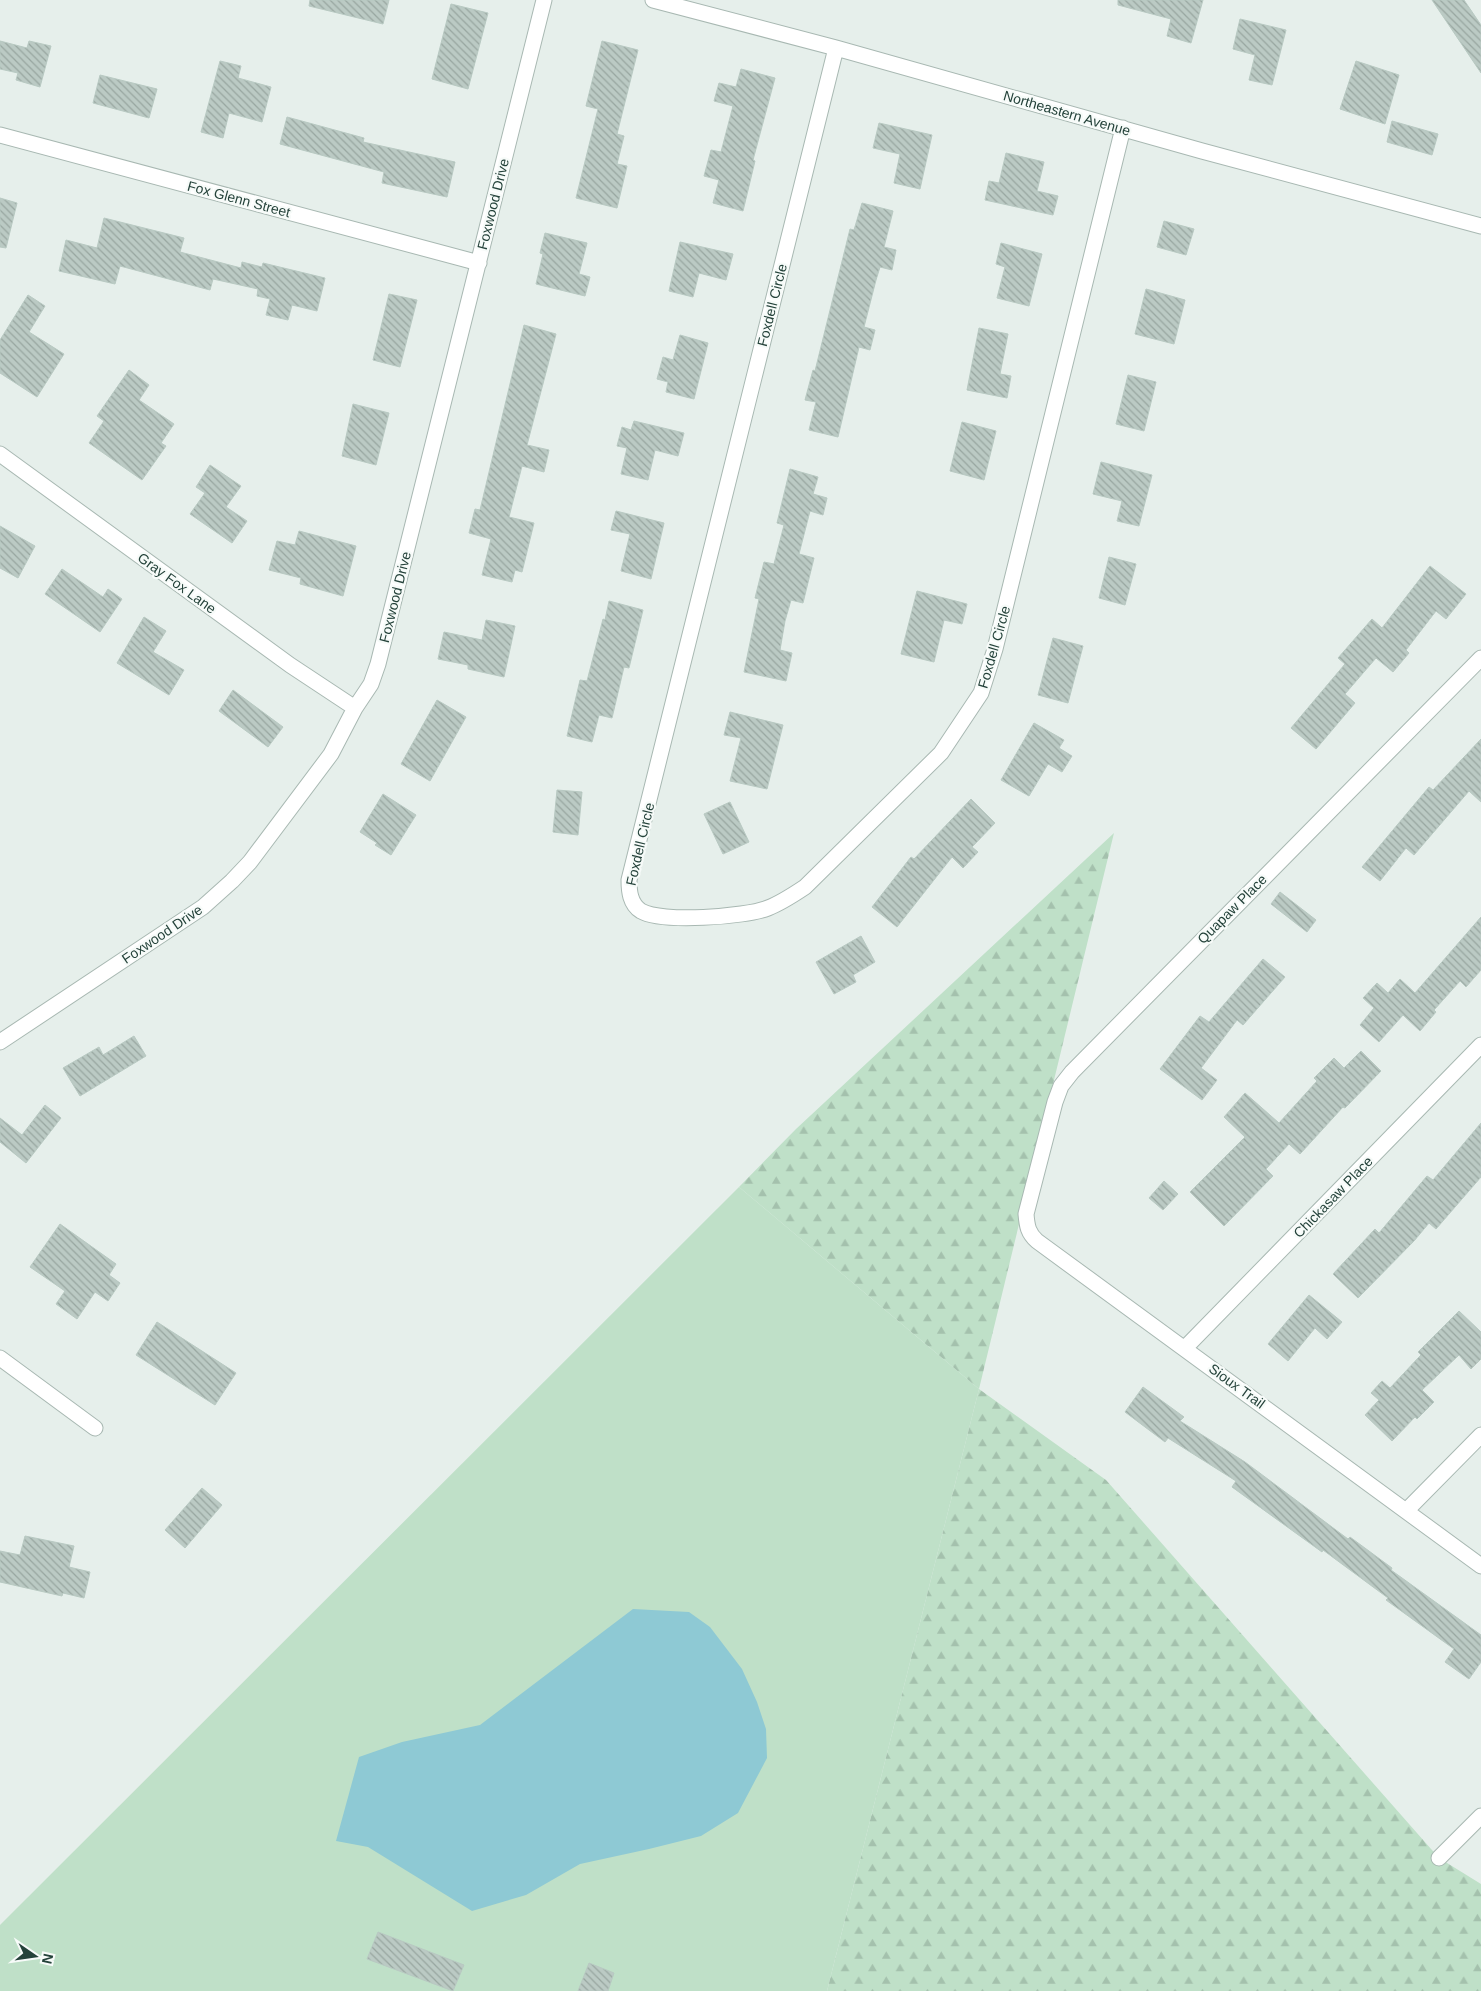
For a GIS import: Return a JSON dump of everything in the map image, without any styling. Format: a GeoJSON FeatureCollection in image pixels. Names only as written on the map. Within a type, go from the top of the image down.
{"type":"FeatureCollection","features":[{"type":"Feature","properties":{"kind":"street","name":"Foxwood Drive"},"geometry":{"type":"LineString","coordinates":[[0,1042],[27,1026],[203,907],[232,881],[250,862],[331,754],[355,708],[371,684],[378,664],[544,0]]}},
{"type":"Feature","properties":{"kind":"street","name":"Northeastern Avenue"},"geometry":{"type":"LineString","coordinates":[[653,0],[836,48],[1481,226]]}},
{"type":"Feature","properties":{"kind":"street","name":"Foxdell Circle"},"geometry":{"type":"LineString","coordinates":[[836,48],[629,880],[629,892],[634,904],[640,910],[652,916],[708,917],[751,913],[767,909],[799,892],[941,753],[981,693],[995,649],[1123,128]]}},
{"type":"Feature","properties":{"kind":"street","name":"Fox Glenn Street"},"geometry":{"type":"LineString","coordinates":[[0,135],[478,263]]}},
{"type":"Feature","properties":{"kind":"street","name":"Gray Fox Lane"},"geometry":{"type":"LineString","coordinates":[[0,454],[290,665],[355,708]]}},
{"type":"Feature","properties":{"kind":"street","name":"Quapaw Place"},"geometry":{"type":"LineString","coordinates":[[1032,1190],[1055,1102],[1061,1086],[1072,1072],[1481,658]]}},
{"type":"Feature","properties":{"kind":"street","name":"Chickasaw Place"},"geometry":{"type":"LineString","coordinates":[[1185,1348],[1481,1045]]}},
{"type":"Feature","properties":{"kind":"street","name":"Sioux Trail"},"geometry":{"type":"LineString","coordinates":[[1032,1190],[1026,1214],[1027,1227],[1031,1235],[1481,1566]]}},
{"type":"Feature","properties":{"kind":"street"},"geometry":{"type":"LineString","coordinates":[[0,1358],[95,1428]]}},
{"type":"Feature","properties":{"kind":"street"},"geometry":{"type":"LineString","coordinates":[[1406,1511],[1481,1436]]}},
{"type":"Feature","properties":{"kind":"street"},"geometry":{"type":"LineString","coordinates":[[1438,1858],[1481,1816]]}},
{"type":"Feature","properties":{"kind":"green space"},"geometry":{"type":"Polygon","coordinates":[[[1114,833],[979,1389],[739,1187],[796,1129],[1114,833]]]}},
{"type":"Feature","properties":{"kind":"green space"},"geometry":{"type":"Polygon","coordinates":[[[739,1187],[979,1389],[827,1991],[0,1991],[0,1925],[739,1187]]]}},
{"type":"Feature","properties":{"kind":"green space"},"geometry":{"type":"Polygon","coordinates":[[[979,1389],[1106,1480],[1439,1858],[1481,1884],[1481,1991],[827,1991],[979,1389]]]}},
{"type":"Feature","properties":{"kind":"water"},"geometry":{"type":"Polygon","coordinates":[[[633,1609],[689,1612],[710,1627],[742,1669],[757,1702],[766,1729],[767,1758],[738,1813],[701,1836],[580,1864],[526,1895],[472,1911],[368,1847],[336,1841],[359,1757],[402,1742],[480,1725],[633,1609]]]}},
{"type":"Feature","properties":{"kind":"building"},"geometry":{"type":"Polygon","coordinates":[[[310,0],[389,0],[383,24],[309,6],[310,0]]]}},
{"type":"Feature","properties":{"kind":"building"},"geometry":{"type":"Polygon","coordinates":[[[1118,0],[1203,0],[1191,43],[1167,36],[1171,19],[1118,5],[1118,0]]]}},
{"type":"Feature","properties":{"kind":"building"},"geometry":{"type":"Polygon","coordinates":[[[1432,0],[1464,0],[1481,25],[1481,73],[1432,0]]]}},
{"type":"Feature","properties":{"kind":"building"},"geometry":{"type":"Polygon","coordinates":[[[451,4],[488,13],[468,89],[432,79],[451,4]]]}},
{"type":"Feature","properties":{"kind":"building"},"geometry":{"type":"Polygon","coordinates":[[[1240,19],[1286,30],[1272,85],[1249,80],[1255,55],[1233,49],[1240,19]]]}},
{"type":"Feature","properties":{"kind":"building"},"geometry":{"type":"Polygon","coordinates":[[[0,41],[27,48],[29,41],[51,46],[40,87],[16,80],[18,73],[0,69],[0,41]]]}},
{"type":"Feature","properties":{"kind":"building"},"geometry":{"type":"Polygon","coordinates":[[[602,41],[638,50],[617,134],[624,136],[617,164],[627,166],[617,208],[576,198],[598,109],[586,106],[602,41]]]}},
{"type":"Feature","properties":{"kind":"building"},"geometry":{"type":"Polygon","coordinates":[[[220,61],[241,66],[238,78],[271,87],[262,122],[229,113],[223,138],[201,132],[220,61]]]}},
{"type":"Feature","properties":{"kind":"building"},"geometry":{"type":"Polygon","coordinates":[[[1356,61],[1399,75],[1385,124],[1340,109],[1356,61]]]}},
{"type":"Feature","properties":{"kind":"building"},"geometry":{"type":"Polygon","coordinates":[[[741,69],[775,78],[753,160],[755,161],[743,211],[713,203],[719,180],[704,176],[711,150],[721,152],[733,106],[714,101],[719,83],[736,87],[741,69]]]}},
{"type":"Feature","properties":{"kind":"building"},"geometry":{"type":"Polygon","coordinates":[[[100,75],[157,89],[149,118],[93,103],[100,75]]]}},
{"type":"Feature","properties":{"kind":"building"},"geometry":{"type":"Polygon","coordinates":[[[287,117],[364,138],[363,142],[455,162],[447,197],[382,183],[384,172],[280,144],[287,117]]]}},
{"type":"Feature","properties":{"kind":"building"},"geometry":{"type":"Polygon","coordinates":[[[1392,121],[1438,134],[1432,155],[1387,142],[1392,121]]]}},
{"type":"Feature","properties":{"kind":"building"},"geometry":{"type":"Polygon","coordinates":[[[879,123],[932,135],[920,189],[894,183],[900,154],[873,148],[879,123]]]}},
{"type":"Feature","properties":{"kind":"building"},"geometry":{"type":"Polygon","coordinates":[[[1006,153],[1044,162],[1037,191],[1058,196],[1053,215],[985,200],[989,181],[999,183],[1006,153]]]}},
{"type":"Feature","properties":{"kind":"building"},"geometry":{"type":"Polygon","coordinates":[[[0,198],[17,203],[6,248],[0,247],[0,198]]]}},
{"type":"Feature","properties":{"kind":"building"},"geometry":{"type":"Polygon","coordinates":[[[862,203],[893,211],[884,247],[896,250],[892,270],[880,267],[864,327],[875,330],[870,350],[859,347],[838,437],[809,430],[816,402],[805,400],[813,370],[815,371],[850,229],[854,230],[862,203]]]}},
{"type":"Feature","properties":{"kind":"building"},"geometry":{"type":"Polygon","coordinates":[[[104,218],[184,238],[180,252],[241,268],[242,262],[262,267],[263,263],[325,278],[317,311],[292,305],[288,320],[266,315],[270,299],[257,296],[258,289],[213,279],[210,290],[120,266],[115,284],[59,271],[66,240],[97,248],[104,218]]]}},
{"type":"Feature","properties":{"kind":"building"},"geometry":{"type":"Polygon","coordinates":[[[1164,221],[1194,229],[1186,255],[1157,247],[1164,221]]]}},
{"type":"Feature","properties":{"kind":"building"},"geometry":{"type":"Polygon","coordinates":[[[545,233],[587,243],[579,274],[590,277],[585,296],[536,284],[543,254],[540,253],[545,233]]]}},
{"type":"Feature","properties":{"kind":"building"},"geometry":{"type":"Polygon","coordinates":[[[680,242],[733,254],[726,280],[699,273],[693,297],[669,291],[680,242]]]}},
{"type":"Feature","properties":{"kind":"building"},"geometry":{"type":"Polygon","coordinates":[[[1001,243],[1042,254],[1029,306],[997,298],[1005,267],[996,264],[1001,243]]]}},
{"type":"Feature","properties":{"kind":"building"},"geometry":{"type":"Polygon","coordinates":[[[1146,289],[1185,300],[1174,344],[1135,334],[1146,289]]]}},
{"type":"Feature","properties":{"kind":"building"},"geometry":{"type":"Polygon","coordinates":[[[389,294],[417,300],[400,367],[373,360],[389,294]]]}},
{"type":"Feature","properties":{"kind":"building"},"geometry":{"type":"Polygon","coordinates":[[[28,295],[45,306],[29,332],[64,354],[37,397],[0,373],[0,340],[28,295]]]}},
{"type":"Feature","properties":{"kind":"building"},"geometry":{"type":"Polygon","coordinates":[[[524,325],[556,334],[527,445],[549,450],[544,472],[522,466],[509,517],[534,523],[522,572],[515,570],[512,582],[482,575],[491,539],[469,533],[475,509],[480,510],[524,325]]]}},
{"type":"Feature","properties":{"kind":"building"},"geometry":{"type":"Polygon","coordinates":[[[979,328],[1008,334],[1000,374],[1011,376],[1007,398],[967,390],[979,328]]]}},
{"type":"Feature","properties":{"kind":"building"},"geometry":{"type":"Polygon","coordinates":[[[680,335],[708,343],[694,399],[666,392],[668,382],[657,379],[663,357],[673,360],[680,335]]]}},
{"type":"Feature","properties":{"kind":"building"},"geometry":{"type":"Polygon","coordinates":[[[129,370],[149,385],[139,400],[174,424],[161,443],[166,446],[142,480],[89,443],[104,421],[97,416],[129,370]]]}},
{"type":"Feature","properties":{"kind":"building"},"geometry":{"type":"Polygon","coordinates":[[[1128,375],[1156,382],[1144,431],[1116,424],[1128,375]]]}},
{"type":"Feature","properties":{"kind":"building"},"geometry":{"type":"Polygon","coordinates":[[[353,404],[389,413],[376,465],[342,456],[353,404]]]}},
{"type":"Feature","properties":{"kind":"building"},"geometry":{"type":"Polygon","coordinates":[[[634,421],[684,433],[678,456],[655,450],[648,480],[621,474],[627,448],[617,446],[622,427],[631,430],[634,421]]]}},
{"type":"Feature","properties":{"kind":"building"},"geometry":{"type":"Polygon","coordinates":[[[962,422],[996,431],[984,480],[950,471],[962,422]]]}},
{"type":"Feature","properties":{"kind":"building"},"geometry":{"type":"Polygon","coordinates":[[[1101,462],[1152,475],[1139,526],[1117,521],[1122,501],[1093,494],[1101,462]]]}},
{"type":"Feature","properties":{"kind":"building"},"geometry":{"type":"Polygon","coordinates":[[[210,465],[241,486],[226,507],[247,521],[232,543],[190,514],[205,493],[196,487],[210,465]]]}},
{"type":"Feature","properties":{"kind":"building"},"geometry":{"type":"Polygon","coordinates":[[[790,469],[818,477],[813,494],[827,498],[823,515],[810,511],[799,554],[814,558],[803,603],[791,600],[785,621],[780,650],[792,653],[786,681],[744,672],[759,599],[755,598],[764,562],[774,564],[784,525],[777,523],[790,469]]]}},
{"type":"Feature","properties":{"kind":"building"},"geometry":{"type":"Polygon","coordinates":[[[616,511],[664,523],[651,579],[621,571],[630,534],[611,530],[616,511]]]}},
{"type":"Feature","properties":{"kind":"building"},"geometry":{"type":"Polygon","coordinates":[[[0,526],[35,546],[18,578],[0,568],[0,526]]]}},
{"type":"Feature","properties":{"kind":"building"},"geometry":{"type":"Polygon","coordinates":[[[299,531],[356,546],[343,596],[300,584],[301,578],[269,570],[277,541],[295,545],[299,531]]]}},
{"type":"Feature","properties":{"kind":"building"},"geometry":{"type":"Polygon","coordinates":[[[1109,557],[1136,564],[1125,605],[1099,598],[1109,557]]]}},
{"type":"Feature","properties":{"kind":"building"},"geometry":{"type":"Polygon","coordinates":[[[1430,566],[1466,594],[1446,619],[1436,611],[1406,650],[1409,653],[1393,672],[1376,658],[1345,694],[1355,703],[1316,749],[1291,728],[1345,664],[1338,658],[1372,619],[1382,628],[1430,566]]]}},
{"type":"Feature","properties":{"kind":"building"},"geometry":{"type":"Polygon","coordinates":[[[62,569],[103,597],[108,589],[122,599],[100,632],[45,594],[62,569]]]}},
{"type":"Feature","properties":{"kind":"building"},"geometry":{"type":"Polygon","coordinates":[[[917,591],[967,604],[962,624],[944,620],[934,662],[901,654],[917,591]]]}},
{"type":"Feature","properties":{"kind":"building"},"geometry":{"type":"Polygon","coordinates":[[[609,601],[643,610],[629,668],[624,667],[612,718],[599,715],[592,742],[567,736],[580,680],[587,681],[609,601]]]}},
{"type":"Feature","properties":{"kind":"building"},"geometry":{"type":"Polygon","coordinates":[[[144,617],[166,631],[153,652],[184,670],[169,695],[117,663],[144,617]]]}},
{"type":"Feature","properties":{"kind":"building"},"geometry":{"type":"Polygon","coordinates":[[[486,620],[515,626],[504,677],[468,669],[468,665],[438,659],[444,632],[482,640],[486,620]]]}},
{"type":"Feature","properties":{"kind":"building"},"geometry":{"type":"Polygon","coordinates":[[[1053,638],[1083,646],[1068,703],[1038,695],[1053,638]]]}},
{"type":"Feature","properties":{"kind":"building"},"geometry":{"type":"Polygon","coordinates":[[[233,690],[283,727],[268,747],[219,711],[233,690]]]}},
{"type":"Feature","properties":{"kind":"building"},"geometry":{"type":"Polygon","coordinates":[[[437,700],[466,717],[430,781],[401,764],[437,700]]]}},
{"type":"Feature","properties":{"kind":"building"},"geometry":{"type":"Polygon","coordinates":[[[730,712],[783,725],[767,789],[730,781],[741,738],[724,735],[730,712]]]}},
{"type":"Feature","properties":{"kind":"building"},"geometry":{"type":"Polygon","coordinates":[[[1034,723],[1064,740],[1059,748],[1072,756],[1062,772],[1048,764],[1029,796],[1001,780],[1034,723]]]}},
{"type":"Feature","properties":{"kind":"building"},"geometry":{"type":"Polygon","coordinates":[[[1481,739],[1481,802],[1469,791],[1414,855],[1406,848],[1380,881],[1362,867],[1429,787],[1433,790],[1481,739]]]}},
{"type":"Feature","properties":{"kind":"building"},"geometry":{"type":"Polygon","coordinates":[[[557,790],[582,792],[578,835],[553,832],[557,790]]]}},
{"type":"Feature","properties":{"kind":"building"},"geometry":{"type":"Polygon","coordinates":[[[383,794],[416,815],[391,855],[375,845],[377,843],[360,832],[383,794]]]}},
{"type":"Feature","properties":{"kind":"building"},"geometry":{"type":"Polygon","coordinates":[[[971,799],[995,823],[972,847],[978,852],[963,868],[952,857],[897,927],[872,907],[911,857],[914,859],[971,799]]]}},
{"type":"Feature","properties":{"kind":"building"},"geometry":{"type":"Polygon","coordinates":[[[730,802],[749,842],[723,854],[704,814],[730,802]]]}},
{"type":"Feature","properties":{"kind":"building"},"geometry":{"type":"Polygon","coordinates":[[[1280,892],[1316,920],[1307,932],[1271,904],[1280,892]]]}},
{"type":"Feature","properties":{"kind":"building"},"geometry":{"type":"Polygon","coordinates":[[[1481,917],[1481,970],[1466,987],[1460,981],[1434,1010],[1436,1012],[1420,1031],[1403,1015],[1379,1042],[1360,1025],[1374,1008],[1363,998],[1377,983],[1388,993],[1400,979],[1415,993],[1481,917]]]}},
{"type":"Feature","properties":{"kind":"building"},"geometry":{"type":"Polygon","coordinates":[[[861,936],[875,962],[853,975],[856,982],[834,994],[816,962],[861,936]]]}},
{"type":"Feature","properties":{"kind":"building"},"geometry":{"type":"Polygon","coordinates":[[[1263,959],[1285,977],[1243,1025],[1237,1020],[1201,1068],[1217,1080],[1202,1100],[1160,1069],[1200,1016],[1209,1022],[1263,959]]]}},
{"type":"Feature","properties":{"kind":"building"},"geometry":{"type":"Polygon","coordinates":[[[134,1036],[146,1056],[80,1096],[63,1068],[99,1047],[103,1055],[134,1036]]]}},
{"type":"Feature","properties":{"kind":"building"},"geometry":{"type":"Polygon","coordinates":[[[1361,1051],[1381,1071],[1345,1108],[1343,1107],[1300,1154],[1289,1144],[1266,1169],[1273,1176],[1224,1226],[1190,1192],[1245,1137],[1224,1117],[1245,1093],[1279,1123],[1317,1081],[1314,1078],[1334,1058],[1344,1068],[1361,1051]]]}},
{"type":"Feature","properties":{"kind":"building"},"geometry":{"type":"Polygon","coordinates":[[[45,1105],[61,1118],[26,1163],[0,1142],[0,1118],[22,1135],[45,1105]]]}},
{"type":"Feature","properties":{"kind":"building"},"geometry":{"type":"Polygon","coordinates":[[[1481,1123],[1481,1177],[1436,1229],[1429,1223],[1358,1298],[1333,1274],[1375,1229],[1379,1233],[1427,1176],[1433,1180],[1481,1123]]]}},
{"type":"Feature","properties":{"kind":"building"},"geometry":{"type":"Polygon","coordinates":[[[1164,1181],[1178,1194],[1163,1210],[1149,1198],[1164,1181]]]}},
{"type":"Feature","properties":{"kind":"building"},"geometry":{"type":"Polygon","coordinates":[[[60,1224],[116,1264],[109,1275],[120,1283],[108,1301],[95,1292],[77,1319],[56,1304],[65,1291],[30,1267],[60,1224]]]}},
{"type":"Feature","properties":{"kind":"building"},"geometry":{"type":"Polygon","coordinates":[[[1309,1295],[1342,1322],[1327,1339],[1315,1328],[1288,1361],[1268,1344],[1309,1295]]]}},
{"type":"Feature","properties":{"kind":"building"},"geometry":{"type":"Polygon","coordinates":[[[1459,1311],[1481,1332],[1481,1359],[1471,1369],[1459,1355],[1422,1390],[1434,1402],[1417,1419],[1415,1417],[1392,1441],[1365,1415],[1379,1400],[1371,1393],[1382,1381],[1390,1388],[1421,1355],[1418,1352],[1459,1311]]]}},
{"type":"Feature","properties":{"kind":"building"},"geometry":{"type":"Polygon","coordinates":[[[157,1322],[236,1373],[215,1405],[136,1355],[157,1322]]]}},
{"type":"Feature","properties":{"kind":"building"},"geometry":{"type":"Polygon","coordinates":[[[1143,1387],[1184,1417],[1180,1421],[1245,1462],[1348,1539],[1350,1537],[1392,1568],[1391,1570],[1481,1635],[1481,1662],[1469,1679],[1445,1662],[1454,1649],[1386,1600],[1388,1598],[1323,1550],[1322,1552],[1232,1487],[1236,1481],[1168,1438],[1165,1442],[1125,1412],[1143,1387]]]}},
{"type":"Feature","properties":{"kind":"building"},"geometry":{"type":"Polygon","coordinates":[[[202,1488],[222,1505],[185,1548],[165,1530],[202,1488]]]}},
{"type":"Feature","properties":{"kind":"building"},"geometry":{"type":"Polygon","coordinates":[[[25,1536],[74,1546],[69,1567],[90,1572],[84,1598],[63,1593],[62,1596],[0,1582],[0,1551],[20,1555],[25,1536]]]}},
{"type":"Feature","properties":{"kind":"building"},"geometry":{"type":"Polygon","coordinates":[[[378,1932],[464,1965],[453,1991],[367,1959],[378,1932]]]}},
{"type":"Feature","properties":{"kind":"building"},"geometry":{"type":"Polygon","coordinates":[[[589,1963],[614,1973],[608,1991],[578,1991],[589,1963]]]}}]}
